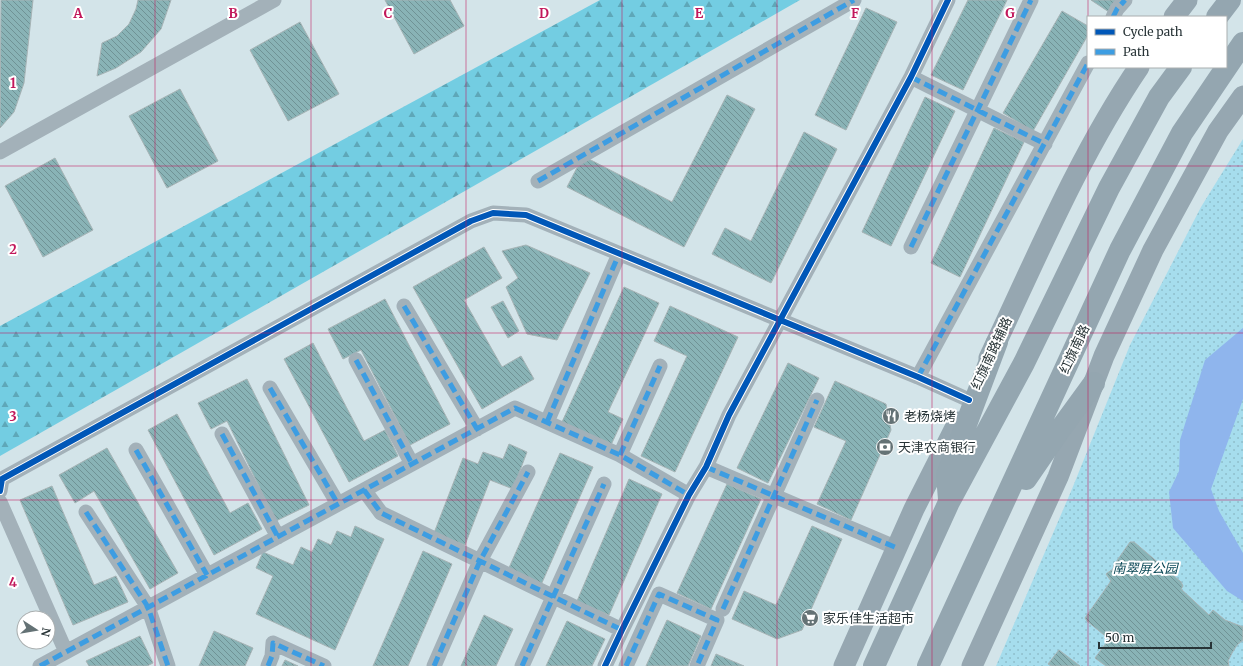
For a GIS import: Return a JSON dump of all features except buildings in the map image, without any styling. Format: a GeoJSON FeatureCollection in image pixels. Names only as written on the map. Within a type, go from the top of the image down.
{"type":"FeatureCollection","features":[{"type":"Feature","properties":{"kind":"highway"},"geometry":{"type":"LineString","coordinates":[[1218,16],[1230,0]]}},
{"type":"Feature","properties":{"kind":"highway","name":"红旗南路"},"geometry":{"type":"LineString","coordinates":[[1227,67],[1243,43]]}},
{"type":"Feature","properties":{"kind":"highway"},"geometry":{"type":"LineString","coordinates":[[874,666],[949,502],[1024,363],[1109,188],[1159,97],[1180,68]]}},
{"type":"Feature","properties":{"kind":"highway","name":"红旗南路"},"geometry":{"type":"LineString","coordinates":[[928,666],[1120,250],[1182,133],[1226,68]]}},
{"type":"Feature","properties":{"kind":"highway"},"geometry":{"type":"LineString","coordinates":[[949,502],[947,475],[997,342]]}},
{"type":"Feature","properties":{"kind":"highway"},"geometry":{"type":"LineString","coordinates":[[991,532],[1059,431],[1094,383]]}},
{"type":"Feature","properties":{"kind":"main road"},"geometry":{"type":"LineString","coordinates":[[1175,16],[1187,0]]}},
{"type":"Feature","properties":{"kind":"main road","name":"红旗南路辅路"},"geometry":{"type":"LineString","coordinates":[[844,666],[914,510],[997,342],[1035,258],[1085,158],[1138,68]]}},
{"type":"Feature","properties":{"kind":"main road"},"geometry":{"type":"LineString","coordinates":[[972,666],[1058,477],[1104,356],[1153,250],[1218,131],[1243,96]]}},
{"type":"Feature","properties":{"kind":"street"},"geometry":{"type":"LineString","coordinates":[[0,152],[274,0]]}},
{"type":"Feature","properties":{"kind":"street"},"geometry":{"type":"LineString","coordinates":[[538,181],[854,0]]}},
{"type":"Feature","properties":{"kind":"street"},"geometry":{"type":"LineString","coordinates":[[605,666],[690,495],[706,467],[729,414],[911,77],[948,0]]}},
{"type":"Feature","properties":{"kind":"street"},"geometry":{"type":"LineString","coordinates":[[911,247],[1030,0]]}},
{"type":"Feature","properties":{"kind":"street"},"geometry":{"type":"LineString","coordinates":[[1114,16],[1117,9],[1125,0]]}},
{"type":"Feature","properties":{"kind":"street"},"geometry":{"type":"LineString","coordinates":[[918,377],[1087,65]]}},
{"type":"Feature","properties":{"kind":"street"},"geometry":{"type":"LineString","coordinates":[[911,77],[1045,144]]}},
{"type":"Feature","properties":{"kind":"street"},"geometry":{"type":"LineString","coordinates":[[1,482],[471,221],[493,213],[526,215],[918,377],[969,400]]}},
{"type":"Feature","properties":{"kind":"street"},"geometry":{"type":"LineString","coordinates":[[547,422],[619,254]]}},
{"type":"Feature","properties":{"kind":"street"},"geometry":{"type":"LineString","coordinates":[[404,306],[477,429]]}},
{"type":"Feature","properties":{"kind":"street"},"geometry":{"type":"LineString","coordinates":[[356,360],[412,464]]}},
{"type":"Feature","properties":{"kind":"street"},"geometry":{"type":"LineString","coordinates":[[620,455],[660,366]]}},
{"type":"Feature","properties":{"kind":"street"},"geometry":{"type":"LineString","coordinates":[[270,388],[338,504]]}},
{"type":"Feature","properties":{"kind":"street"},"geometry":{"type":"LineString","coordinates":[[723,609],[817,400]]}},
{"type":"Feature","properties":{"kind":"street"},"geometry":{"type":"LineString","coordinates":[[40,666],[515,408],[620,455],[690,495]]}},
{"type":"Feature","properties":{"kind":"street"},"geometry":{"type":"LineString","coordinates":[[222,434],[278,537]]}},
{"type":"Feature","properties":{"kind":"street"},"geometry":{"type":"LineString","coordinates":[[136,450],[207,575]]}},
{"type":"Feature","properties":{"kind":"street"},"geometry":{"type":"LineString","coordinates":[[706,467],[897,548]]}},
{"type":"Feature","properties":{"kind":"street"},"geometry":{"type":"LineString","coordinates":[[434,666],[480,561],[528,472]]}},
{"type":"Feature","properties":{"kind":"street"},"geometry":{"type":"LineString","coordinates":[[522,666],[604,484]]}},
{"type":"Feature","properties":{"kind":"street"},"geometry":{"type":"LineString","coordinates":[[364,490],[381,513],[622,630]]}},
{"type":"Feature","properties":{"kind":"street"},"geometry":{"type":"LineString","coordinates":[[0,502],[66,652]]}},
{"type":"Feature","properties":{"kind":"street"},"geometry":{"type":"LineString","coordinates":[[86,512],[148,607],[168,666]]}},
{"type":"Feature","properties":{"kind":"street"},"geometry":{"type":"LineString","coordinates":[[626,666],[659,594],[717,620],[697,666]]}},
{"type":"Feature","properties":{"kind":"street"},"geometry":{"type":"LineString","coordinates":[[268,666],[272,656],[273,643],[324,666]]}},
{"type":"Feature","properties":{"kind":"green space"},"geometry":{"type":"Polygon","coordinates":[[[600,0],[800,0],[0,456],[0,326],[600,0]]]}},
{"type":"Feature","properties":{"kind":"green space","name":"南翠屏公园"},"geometry":{"type":"Polygon","coordinates":[[[1243,139],[1243,666],[996,666],[1072,489],[1130,345],[1201,207],[1243,139]]]}},
{"type":"Feature","properties":{"kind":"shaded area"},"geometry":{"type":"Polygon","coordinates":[[[1243,328],[1243,399],[1211,489],[1219,511],[1243,553],[1243,601],[1227,591],[1173,528],[1169,492],[1179,471],[1180,440],[1205,360],[1243,328]]]}},
{"type":"Feature","properties":{"kind":"marked path"},"geometry":{"type":"LineString","coordinates":[[538,181],[854,0]]}},
{"type":"Feature","properties":{"kind":"marked path"},"geometry":{"type":"LineString","coordinates":[[911,247],[1031,0]]}},
{"type":"Feature","properties":{"kind":"marked path"},"geometry":{"type":"LineString","coordinates":[[1114,16],[1117,9],[1125,0]]}},
{"type":"Feature","properties":{"kind":"marked path"},"geometry":{"type":"LineString","coordinates":[[918,377],[1087,65]]}},
{"type":"Feature","properties":{"kind":"marked path"},"geometry":{"type":"LineString","coordinates":[[911,77],[1045,144]]}},
{"type":"Feature","properties":{"kind":"marked path"},"geometry":{"type":"LineString","coordinates":[[547,422],[619,254]]}},
{"type":"Feature","properties":{"kind":"marked path"},"geometry":{"type":"LineString","coordinates":[[404,306],[477,429]]}},
{"type":"Feature","properties":{"kind":"marked path"},"geometry":{"type":"LineString","coordinates":[[356,360],[412,464]]}},
{"type":"Feature","properties":{"kind":"marked path"},"geometry":{"type":"LineString","coordinates":[[620,455],[660,366]]}},
{"type":"Feature","properties":{"kind":"marked path"},"geometry":{"type":"LineString","coordinates":[[270,388],[338,504]]}},
{"type":"Feature","properties":{"kind":"marked path"},"geometry":{"type":"LineString","coordinates":[[723,609],[817,400]]}},
{"type":"Feature","properties":{"kind":"marked path"},"geometry":{"type":"LineString","coordinates":[[40,666],[515,408],[620,455],[689,495]]}},
{"type":"Feature","properties":{"kind":"marked path"},"geometry":{"type":"LineString","coordinates":[[222,434],[278,537]]}},
{"type":"Feature","properties":{"kind":"marked path"},"geometry":{"type":"LineString","coordinates":[[136,450],[207,575]]}},
{"type":"Feature","properties":{"kind":"marked path"},"geometry":{"type":"LineString","coordinates":[[706,467],[897,548]]}},
{"type":"Feature","properties":{"kind":"marked path"},"geometry":{"type":"LineString","coordinates":[[434,666],[480,561],[528,472]]}},
{"type":"Feature","properties":{"kind":"marked path"},"geometry":{"type":"LineString","coordinates":[[522,666],[604,484]]}},
{"type":"Feature","properties":{"kind":"marked path"},"geometry":{"type":"LineString","coordinates":[[364,490],[381,513],[622,630]]}},
{"type":"Feature","properties":{"kind":"marked path"},"geometry":{"type":"LineString","coordinates":[[86,512],[148,607],[168,666]]}},
{"type":"Feature","properties":{"kind":"marked path"},"geometry":{"type":"LineString","coordinates":[[626,666],[659,594],[717,620],[697,666]]}},
{"type":"Feature","properties":{"kind":"marked path"},"geometry":{"type":"LineString","coordinates":[[268,666],[272,656],[273,643],[324,666]]}},
{"type":"Feature","properties":{"kind":"cycle path"},"geometry":{"type":"LineString","coordinates":[[605,666],[689,495],[706,467],[729,415],[911,77],[948,0]]}},
{"type":"Feature","properties":{"kind":"cycle path"},"geometry":{"type":"LineString","coordinates":[[0,491],[2,479],[471,221],[493,213],[526,215],[918,377],[969,400]]}},
{"type":"Feature","properties":{"kind":"place","name":"老杨烧烤"},"geometry":{"type":"Point","coordinates":[891,416]}},
{"type":"Feature","properties":{"kind":"place","name":"天津农商银行"},"geometry":{"type":"Point","coordinates":[885,447]}},
{"type":"Feature","properties":{"kind":"place","name":"家乐佳生活超市"},"geometry":{"type":"Point","coordinates":[810,618]}}]}
